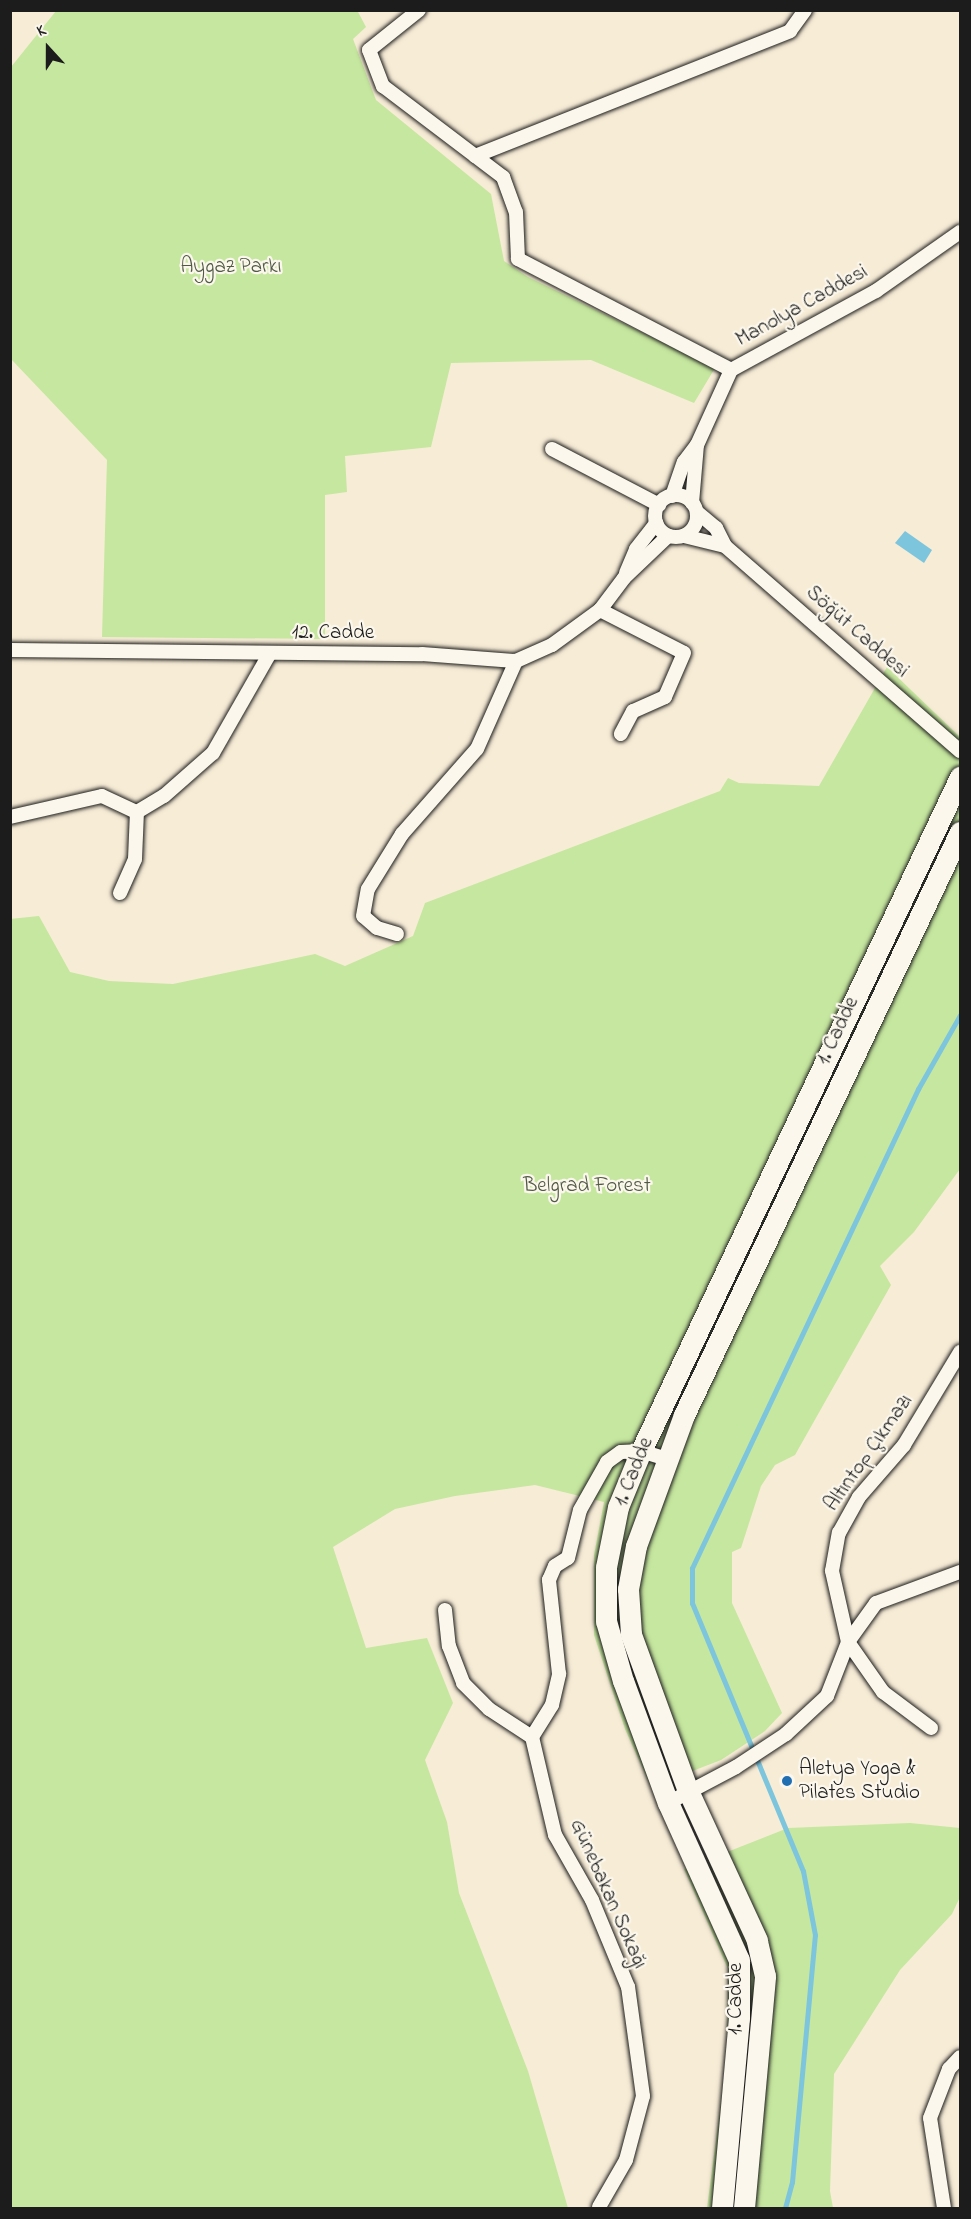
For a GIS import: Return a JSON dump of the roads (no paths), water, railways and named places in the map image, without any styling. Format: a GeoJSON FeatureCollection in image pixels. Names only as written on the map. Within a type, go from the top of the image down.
{"type":"FeatureCollection","features":[{"type":"Feature","properties":{"kind":"main road","name":"1. Cadde"},"geometry":{"type":"LineString","coordinates":[[722,2208],[739,2018],[739,1960],[668,1803],[623,1681],[606,1621],[606,1567],[618,1507],[640,1451],[960,777]]}},
{"type":"Feature","properties":{"kind":"main road","name":"1. Cadde"},"geometry":{"type":"LineString","coordinates":[[744,2208],[765,1976],[757,1940],[688,1791],[631,1634],[628,1589],[636,1546],[667,1459],[743,1287],[960,832]]}},
{"type":"Feature","properties":{"kind":"street"},"geometry":{"type":"LineString","coordinates":[[419,10],[369,50],[383,86],[502,177],[516,212],[518,259],[731,369]]}},
{"type":"Feature","properties":{"kind":"street"},"geometry":{"type":"LineString","coordinates":[[475,156],[790,31],[805,10]]}},
{"type":"Feature","properties":{"kind":"street","name":"Manolya Caddesi"},"geometry":{"type":"LineString","coordinates":[[697,445],[731,369],[876,291],[960,232]]}},
{"type":"Feature","properties":{"kind":"street"},"geometry":{"type":"LineString","coordinates":[[624,578],[636,549],[656,522],[659,505],[672,496],[684,462],[697,445]]}},
{"type":"Feature","properties":{"kind":"street"},"geometry":{"type":"LineString","coordinates":[[684,536],[696,523],[697,445]]}},
{"type":"Feature","properties":{"kind":"street"},"geometry":{"type":"LineString","coordinates":[[552,449],[659,505]]}},
{"type":"Feature","properties":{"kind":"street"},"geometry":{"type":"LineString","coordinates":[[672,496],[695,507],[716,528],[725,546]]}},
{"type":"Feature","properties":{"kind":"street"},"geometry":{"type":"LineString","coordinates":[[656,522],[668,536]]}},
{"type":"Feature","properties":{"kind":"street"},"geometry":{"type":"LineString","coordinates":[[624,578],[668,536],[684,536],[725,546]]}},
{"type":"Feature","properties":{"kind":"street","name":"Söğüt Caddesi"},"geometry":{"type":"LineString","coordinates":[[725,546],[960,751]]}},
{"type":"Feature","properties":{"kind":"street","name":"12. Cadde"},"geometry":{"type":"LineString","coordinates":[[10,650],[212,651],[269,655],[422,654],[516,661],[552,645],[600,610],[624,578]]}},
{"type":"Feature","properties":{"kind":"street"},"geometry":{"type":"LineString","coordinates":[[600,610],[684,652],[665,697],[633,711],[621,734]]}},
{"type":"Feature","properties":{"kind":"street"},"geometry":{"type":"LineString","coordinates":[[137,812],[164,796],[213,753],[269,655]]}},
{"type":"Feature","properties":{"kind":"street"},"geometry":{"type":"LineString","coordinates":[[397,934],[376,928],[363,916],[368,890],[402,834],[477,749],[516,661]]}},
{"type":"Feature","properties":{"kind":"street"},"geometry":{"type":"LineString","coordinates":[[10,817],[102,796],[137,812]]}},
{"type":"Feature","properties":{"kind":"street"},"geometry":{"type":"LineString","coordinates":[[120,893],[135,859],[137,812]]}},
{"type":"Feature","properties":{"kind":"street","name":"Altıntop Çıkmazı"},"geometry":{"type":"LineString","coordinates":[[931,1728],[884,1692],[848,1642],[832,1571],[839,1533],[859,1497],[904,1445],[960,1352]]}},
{"type":"Feature","properties":{"kind":"street"},"geometry":{"type":"LineString","coordinates":[[445,1610],[449,1646],[463,1683],[489,1709],[532,1737],[552,1705],[559,1674],[549,1580],[555,1566],[568,1558],[580,1510],[607,1462],[621,1452],[640,1451],[667,1459]]}},
{"type":"Feature","properties":{"kind":"street"},"geometry":{"type":"LineString","coordinates":[[668,1803],[746,1760],[786,1734],[827,1695],[848,1642],[876,1603],[960,1572]]}},
{"type":"Feature","properties":{"kind":"street","name":"Günebakan Sokağı"},"geometry":{"type":"LineString","coordinates":[[532,1737],[555,1835],[591,1900],[628,1987],[643,2096],[626,2160],[599,2207]]}},
{"type":"Feature","properties":{"kind":"street"},"geometry":{"type":"LineString","coordinates":[[944,2208],[930,2118],[950,2069],[960,2057]]}},
{"type":"Feature","properties":{"kind":"water"},"geometry":{"type":"Polygon","coordinates":[[[905,531],[932,550],[924,563],[895,543],[905,531]]]}},
{"type":"Feature","properties":{"kind":"waterway"},"geometry":{"type":"LineString","coordinates":[[785,2208],[792,2182],[815,1935],[803,1871],[692,1603],[692,1568],[918,1089],[960,1015]]}},
{"type":"Feature","properties":{"kind":"place","name":"Aletya Yoga & Pilates Studio"},"geometry":{"type":"Point","coordinates":[787,1781]}},
{"type":"Feature","properties":{"kind":"park label","name":"Aygaz Parkı"},"geometry":{"type":"Point","coordinates":[231,267]}},
{"type":"Feature","properties":{"kind":"park label","name":"Belgrad Forest"},"geometry":{"type":"Point","coordinates":[587,1186]}}]}
